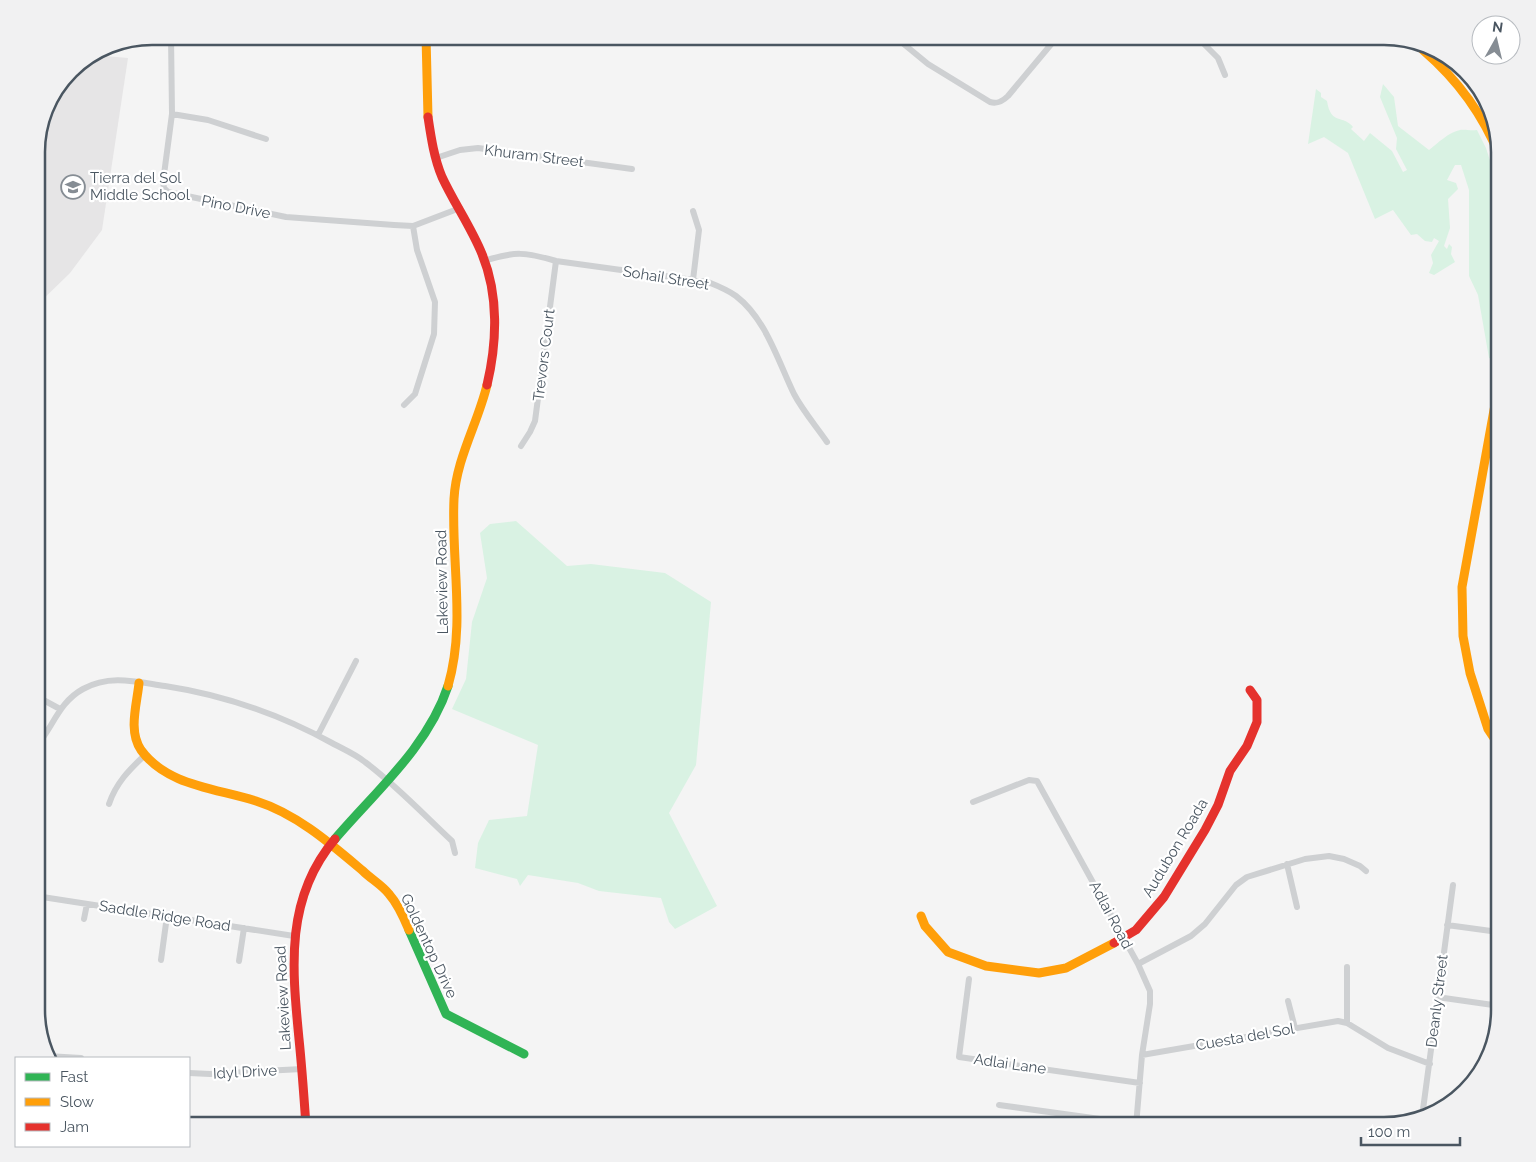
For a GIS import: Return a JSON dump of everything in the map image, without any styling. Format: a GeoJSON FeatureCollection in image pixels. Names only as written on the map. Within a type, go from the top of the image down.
{"type":"FeatureCollection","features":[{"type":"Feature","properties":{"kind":"street","name":"Pino Drive"},"geometry":{"type":"LineString","coordinates":[[172,45],[172,114],[163,182],[164,188],[168,192],[286,217],[413,226],[460,208]]}},
{"type":"Feature","properties":{"kind":"street","name":"Lakeview Road"},"geometry":{"type":"LineString","coordinates":[[305,1117],[292,964],[294,936],[304,892],[317,864],[331,844],[413,750],[431,723],[446,693],[457,640],[454,494],[456,479],[486,390],[493,361],[495,323],[491,282],[484,261],[460,208],[441,174],[436,158],[428,115],[426,45]]}},
{"type":"Feature","properties":{"kind":"street"},"geometry":{"type":"LineString","coordinates":[[905,45],[928,64],[990,102],[998,103],[1008,96],[1051,45]]}},
{"type":"Feature","properties":{"kind":"street"},"geometry":{"type":"LineString","coordinates":[[1205,45],[1218,58],[1225,75]]}},
{"type":"Feature","properties":{"kind":"street"},"geometry":{"type":"LineString","coordinates":[[1427,54],[1461,88],[1489,132]]}},
{"type":"Feature","properties":{"kind":"street"},"geometry":{"type":"LineString","coordinates":[[172,114],[208,120],[266,139]]}},
{"type":"Feature","properties":{"kind":"street","name":"Khuram Street"},"geometry":{"type":"LineString","coordinates":[[436,158],[460,150],[478,148],[632,169]]}},
{"type":"Feature","properties":{"kind":"street"},"geometry":{"type":"LineString","coordinates":[[693,211],[699,230],[693,280]]}},
{"type":"Feature","properties":{"kind":"street"},"geometry":{"type":"LineString","coordinates":[[404,405],[415,394],[434,334],[435,302],[417,250],[413,226]]}},
{"type":"Feature","properties":{"kind":"street","name":"Sohail Street"},"geometry":{"type":"LineString","coordinates":[[484,261],[505,255],[534,254],[556,261],[708,282],[721,288],[736,296],[751,310],[762,328],[796,397],[827,442]]}},
{"type":"Feature","properties":{"kind":"street","name":"Trevors Court"},"geometry":{"type":"LineString","coordinates":[[521,446],[535,421],[556,261]]}},
{"type":"Feature","properties":{"kind":"street"},"geometry":{"type":"LineString","coordinates":[[1491,425],[1462,587],[1463,636],[1470,673],[1491,734]]}},
{"type":"Feature","properties":{"kind":"street"},"geometry":{"type":"LineString","coordinates":[[318,735],[356,662]]}},
{"type":"Feature","properties":{"kind":"street"},"geometry":{"type":"LineString","coordinates":[[45,733],[60,709],[78,692],[93,684],[116,680],[200,692],[239,702],[278,716],[318,735],[363,760],[452,841],[455,853]]}},
{"type":"Feature","properties":{"kind":"street","name":"Goldentop Drive"},"geometry":{"type":"LineString","coordinates":[[139,683],[134,725],[137,740],[145,755],[154,766],[167,774],[258,801],[291,816],[331,844],[389,894],[406,923],[446,1014],[524,1054]]}},
{"type":"Feature","properties":{"kind":"street","name":"Audubon Roada"},"geometry":{"type":"LineString","coordinates":[[921,916],[925,926],[948,952],[986,966],[1039,973],[1066,968],[1136,930],[1164,897],[1205,830],[1218,805],[1230,771],[1247,746],[1257,722],[1257,700],[1250,690]]}},
{"type":"Feature","properties":{"kind":"street"},"geometry":{"type":"LineString","coordinates":[[45,701],[60,709]]}},
{"type":"Feature","properties":{"kind":"street"},"geometry":{"type":"LineString","coordinates":[[109,804],[124,774],[145,755]]}},
{"type":"Feature","properties":{"kind":"street","name":"Adlai Road"},"geometry":{"type":"LineString","coordinates":[[973,802],[1029,780],[1037,781],[1138,964],[1150,991],[1150,1004],[1142,1056],[1137,1117]]}},
{"type":"Feature","properties":{"kind":"street"},"geometry":{"type":"LineString","coordinates":[[1138,964],[1191,936],[1205,924],[1236,885],[1247,877],[1305,859],[1329,856],[1344,859],[1360,866],[1366,871]]}},
{"type":"Feature","properties":{"kind":"street"},"geometry":{"type":"LineString","coordinates":[[1287,864],[1297,907]]}},
{"type":"Feature","properties":{"kind":"street","name":"Deanly Street"},"geometry":{"type":"LineString","coordinates":[[1423,1109],[1453,885]]}},
{"type":"Feature","properties":{"kind":"street","name":"Saddle Ridge Road"},"geometry":{"type":"LineString","coordinates":[[45,897],[294,936]]}},
{"type":"Feature","properties":{"kind":"street"},"geometry":{"type":"LineString","coordinates":[[84,919],[87,904]]}},
{"type":"Feature","properties":{"kind":"street"},"geometry":{"type":"LineString","coordinates":[[161,960],[167,916]]}},
{"type":"Feature","properties":{"kind":"street"},"geometry":{"type":"LineString","coordinates":[[1447,925],[1491,932]]}},
{"type":"Feature","properties":{"kind":"street"},"geometry":{"type":"LineString","coordinates":[[239,961],[244,928]]}},
{"type":"Feature","properties":{"kind":"street"},"geometry":{"type":"LineString","coordinates":[[1347,967],[1347,1023],[1388,1048],[1430,1064]]}},
{"type":"Feature","properties":{"kind":"street","name":"Adlai Lane"},"geometry":{"type":"LineString","coordinates":[[969,979],[959,1057],[1140,1083]]}},
{"type":"Feature","properties":{"kind":"street"},"geometry":{"type":"LineString","coordinates":[[1438,997],[1491,1005]]}},
{"type":"Feature","properties":{"kind":"street"},"geometry":{"type":"LineString","coordinates":[[1288,1001],[1295,1028]]}},
{"type":"Feature","properties":{"kind":"street","name":"Cuesta del Sol"},"geometry":{"type":"LineString","coordinates":[[1142,1056],[1338,1021],[1347,1023]]}},
{"type":"Feature","properties":{"kind":"street","name":"Idyl Drive"},"geometry":{"type":"LineString","coordinates":[[190,1073],[210,1074],[302,1069]]}},
{"type":"Feature","properties":{"kind":"street"},"geometry":{"type":"LineString","coordinates":[[999,1105],[1081,1117]]}},
{"type":"Feature","properties":{"kind":"shaded area","name":"Tierra del Sol Middle School"},"geometry":{"type":"Polygon","coordinates":[[[105,56],[128,58],[102,230],[70,273],[45,297],[45,145],[49,124],[59,99],[76,76],[105,56]]]}},
{"type":"Feature","properties":{"kind":"green space"},"geometry":{"type":"Polygon","coordinates":[[[1383,84],[1394,97],[1398,126],[1429,150],[1448,135],[1462,130],[1477,130],[1486,148],[1491,164],[1491,359],[1489,358],[1478,295],[1469,276],[1469,190],[1461,165],[1455,165],[1447,180],[1456,183],[1458,189],[1448,199],[1450,228],[1444,246],[1447,249],[1449,244],[1452,247],[1451,254],[1455,262],[1434,275],[1429,273],[1433,263],[1431,255],[1439,241],[1434,238],[1432,242],[1425,241],[1417,234],[1411,235],[1393,210],[1375,219],[1348,153],[1324,137],[1308,144],[1316,89],[1321,93],[1321,97],[1327,101],[1331,114],[1334,117],[1349,123],[1353,127],[1351,129],[1364,141],[1370,133],[1392,151],[1403,172],[1407,170],[1396,149],[1397,138],[1380,97],[1383,84]]]}},
{"type":"Feature","properties":{"kind":"green space"},"geometry":{"type":"Polygon","coordinates":[[[1491,479],[1491,498],[1489,488],[1491,479]]]}},
{"type":"Feature","properties":{"kind":"green space"},"geometry":{"type":"Polygon","coordinates":[[[516,521],[567,566],[591,564],[665,573],[711,602],[696,765],[669,813],[717,906],[675,929],[669,922],[661,898],[599,891],[578,883],[528,875],[520,886],[517,879],[475,868],[478,843],[489,820],[527,816],[538,745],[452,709],[466,679],[472,622],[487,578],[480,533],[490,524],[516,521]]]}},
{"type":"Feature","properties":{"kind":"traffic: fast"},"geometry":{"type":"LineString","coordinates":[[335,839],[414,749],[428,729],[448,686]]}},
{"type":"Feature","properties":{"kind":"traffic: fast"},"geometry":{"type":"LineString","coordinates":[[409,930],[446,1014],[524,1054]]}},
{"type":"Feature","properties":{"kind":"traffic: slow"},"geometry":{"type":"LineString","coordinates":[[426,45],[428,117]]}},
{"type":"Feature","properties":{"kind":"traffic: slow"},"geometry":{"type":"LineString","coordinates":[[1429,55],[1458,86],[1489,133]]}},
{"type":"Feature","properties":{"kind":"traffic: slow"},"geometry":{"type":"LineString","coordinates":[[448,686],[453,663],[457,616],[454,499],[463,455],[487,385]]}},
{"type":"Feature","properties":{"kind":"traffic: slow"},"geometry":{"type":"LineString","coordinates":[[1491,427],[1462,587],[1463,636],[1470,673],[1491,734]]}},
{"type":"Feature","properties":{"kind":"traffic: slow"},"geometry":{"type":"LineString","coordinates":[[139,683],[134,717],[135,734],[141,750],[152,762],[178,779],[271,807],[313,831],[386,891],[398,906],[409,930]]}},
{"type":"Feature","properties":{"kind":"traffic: slow"},"geometry":{"type":"LineString","coordinates":[[921,916],[925,926],[948,952],[986,966],[1039,973],[1066,968],[1114,943]]}},
{"type":"Feature","properties":{"kind":"traffic: jam"},"geometry":{"type":"LineString","coordinates":[[428,117],[439,170],[478,244],[488,270],[495,319],[493,353],[487,385]]}},
{"type":"Feature","properties":{"kind":"traffic: jam"},"geometry":{"type":"LineString","coordinates":[[1114,943],[1136,930],[1164,897],[1205,830],[1218,805],[1230,771],[1247,746],[1257,722],[1257,700],[1250,690]]}},
{"type":"Feature","properties":{"kind":"traffic: jam"},"geometry":{"type":"LineString","coordinates":[[305,1117],[296,1012],[294,960],[296,934],[300,909],[307,885],[319,862],[335,839]]}},
{"type":"Feature","properties":{"kind":"place","name":"Tierra del Sol Middle School"},"geometry":{"type":"Point","coordinates":[73,187]}}]}
